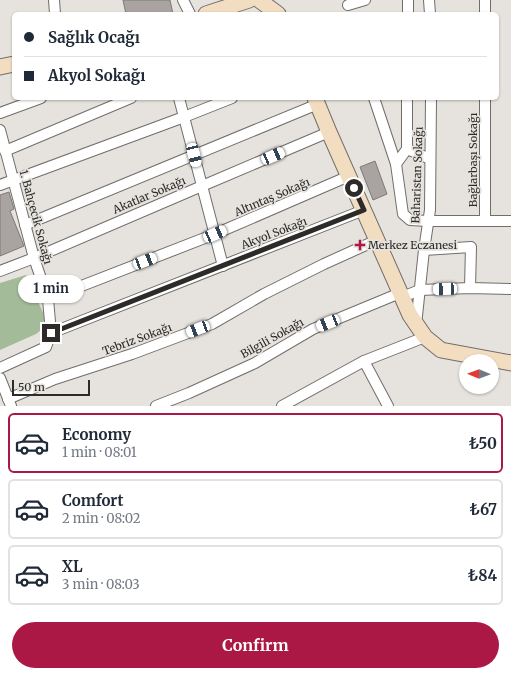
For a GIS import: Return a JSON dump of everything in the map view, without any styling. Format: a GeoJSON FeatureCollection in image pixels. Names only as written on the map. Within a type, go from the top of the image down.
{"type":"FeatureCollection","features":[{"type":"Feature","properties":{"kind":"street"},"geometry":{"type":"LineString","coordinates":[[54,0],[55,12]]}},
{"type":"Feature","properties":{"kind":"street"},"geometry":{"type":"LineString","coordinates":[[183,0],[189,12]]}},
{"type":"Feature","properties":{"kind":"street"},"geometry":{"type":"LineString","coordinates":[[212,12],[249,0]]}},
{"type":"Feature","properties":{"kind":"street"},"geometry":{"type":"LineString","coordinates":[[259,0],[275,12]]}},
{"type":"Feature","properties":{"kind":"street"},"geometry":{"type":"LineString","coordinates":[[348,6],[365,0]]}},
{"type":"Feature","properties":{"kind":"street"},"geometry":{"type":"LineString","coordinates":[[408,0],[408,12]]}},
{"type":"Feature","properties":{"kind":"street"},"geometry":{"type":"LineString","coordinates":[[429,0],[430,12]]}},
{"type":"Feature","properties":{"kind":"street"},"geometry":{"type":"LineString","coordinates":[[485,0],[485,12]]}},
{"type":"Feature","properties":{"kind":"street"},"geometry":{"type":"LineString","coordinates":[[0,67],[12,64]]}},
{"type":"Feature","properties":{"kind":"street"},"geometry":{"type":"LineString","coordinates":[[0,113],[36,100]]}},
{"type":"Feature","properties":{"kind":"street"},"geometry":{"type":"LineString","coordinates":[[6,151],[126,100]]}},
{"type":"Feature","properties":{"kind":"street"},"geometry":{"type":"LineString","coordinates":[[180,100],[223,266]]}},
{"type":"Feature","properties":{"kind":"street"},"geometry":{"type":"LineString","coordinates":[[0,185],[227,100]]}},
{"type":"Feature","properties":{"kind":"street"},"geometry":{"type":"LineString","coordinates":[[375,100],[396,164],[403,214],[410,220],[511,221]]}},
{"type":"Feature","properties":{"kind":"street","name":"Baharistan Sokağı"},"geometry":{"type":"LineString","coordinates":[[396,164],[407,149],[408,100]]}},
{"type":"Feature","properties":{"kind":"street","name":"Baharistan Sokağı"},"geometry":{"type":"LineString","coordinates":[[421,331],[420,290],[430,210],[430,100]]}},
{"type":"Feature","properties":{"kind":"street","name":"Bağlarbaşı Sokağı"},"geometry":{"type":"LineString","coordinates":[[486,100],[486,221]]}},
{"type":"Feature","properties":{"kind":"street"},"geometry":{"type":"LineString","coordinates":[[25,225],[194,155],[317,101],[329,132],[410,315],[421,331],[441,350],[511,363]]}},
{"type":"Feature","properties":{"kind":"street","name":"1. Bahçecik Sokağı"},"geometry":{"type":"LineString","coordinates":[[0,130],[34,258],[48,299],[51,333]]}},
{"type":"Feature","properties":{"kind":"street","name":"Akatlar Sokağı"},"geometry":{"type":"LineString","coordinates":[[0,270],[34,258],[329,132]]}},
{"type":"Feature","properties":{"kind":"street"},"geometry":{"type":"LineString","coordinates":[[407,149],[430,159]]}},
{"type":"Feature","properties":{"kind":"street","name":"Altıntaş Sokağı"},"geometry":{"type":"LineString","coordinates":[[48,299],[215,234],[349,176]]}},
{"type":"Feature","properties":{"kind":"street","name":"Akyol Sokağı"},"geometry":{"type":"LineString","coordinates":[[51,333],[364,210]]}},
{"type":"Feature","properties":{"kind":"street","name":"Tebriz Sokağı"},"geometry":{"type":"LineString","coordinates":[[9,402],[55,379],[132,354],[212,324],[264,294],[324,264],[378,240]]}},
{"type":"Feature","properties":{"kind":"street"},"geometry":{"type":"LineString","coordinates":[[424,250],[471,247],[470,288]]}},
{"type":"Feature","properties":{"kind":"street","name":"Bilgili Sokağı"},"geometry":{"type":"LineString","coordinates":[[156,406],[189,393],[255,363],[313,329],[401,295],[420,290],[470,288],[511,289]]}},
{"type":"Feature","properties":{"kind":"street"},"geometry":{"type":"LineString","coordinates":[[282,406],[421,331]]}},
{"type":"Feature","properties":{"kind":"street"},"geometry":{"type":"LineString","coordinates":[[0,368],[46,347],[51,333]]}},
{"type":"Feature","properties":{"kind":"street"},"geometry":{"type":"LineString","coordinates":[[364,361],[388,406]]}},
{"type":"Feature","properties":{"kind":"street"},"geometry":{"type":"LineString","coordinates":[[0,378],[9,402]]}},
{"type":"Feature","properties":{"kind":"green space"},"geometry":{"type":"Polygon","coordinates":[[[26,275],[45,317],[41,330],[36,334],[0,350],[0,283],[26,275]]]}},
{"type":"Feature","properties":{"kind":"building"},"geometry":{"type":"Polygon","coordinates":[[[123,0],[170,0],[173,12],[126,12],[123,0]]]}},
{"type":"Feature","properties":{"kind":"building"},"geometry":{"type":"Polygon","coordinates":[[[375,161],[387,194],[373,200],[360,167],[375,161]]]}},
{"type":"Feature","properties":{"kind":"building"},"geometry":{"type":"Polygon","coordinates":[[[9,192],[14,209],[10,211],[24,246],[0,256],[0,195],[9,192]]]}},
{"type":"Feature","properties":{"kind":"place","name":"Merkez Eczanesi"},"geometry":{"type":"Point","coordinates":[360,245]}},
{"type":"Feature","properties":{"kind":"route"},"geometry":{"type":"LineString","coordinates":[[51,333],[364,210],[354,188]]}}]}
